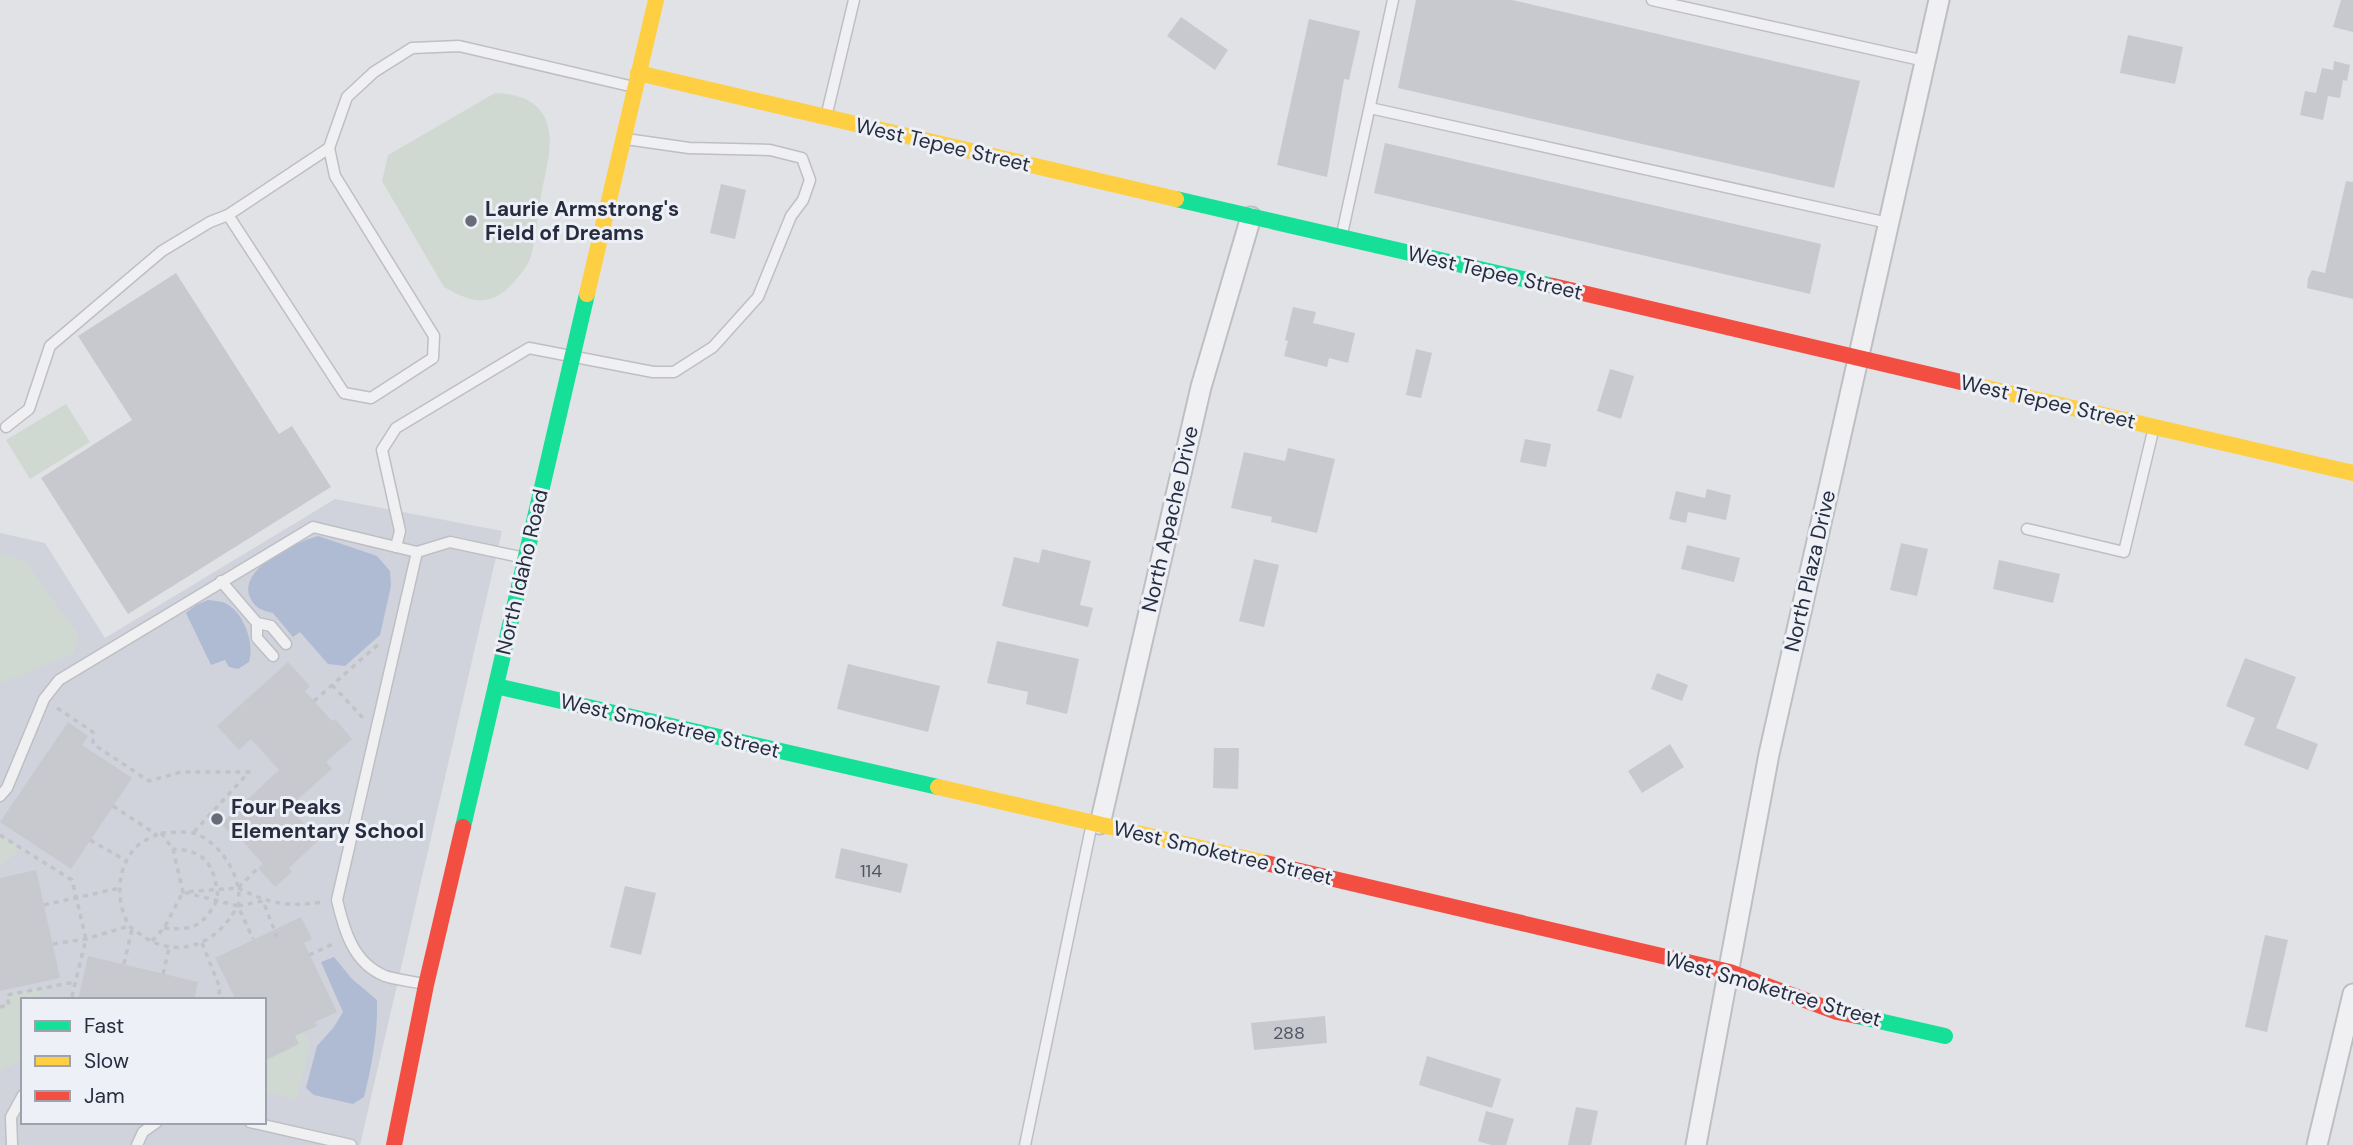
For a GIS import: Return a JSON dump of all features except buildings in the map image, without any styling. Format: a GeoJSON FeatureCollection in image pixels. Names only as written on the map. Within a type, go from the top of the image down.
{"type":"FeatureCollection","features":[{"type":"Feature","properties":{"kind":"street","name":"North Idaho Road"},"geometry":{"type":"LineString","coordinates":[[394,1145],[426,985],[656,0]]}},
{"type":"Feature","properties":{"kind":"street","name":"North Plaza Drive"},"geometry":{"type":"LineString","coordinates":[[1696,1145],[1769,754],[1939,0]]}},
{"type":"Feature","properties":{"kind":"street","name":"West Tepee Street"},"geometry":{"type":"LineString","coordinates":[[636,80],[826,117],[2353,473]]}},
{"type":"Feature","properties":{"kind":"street","name":"North Apache Drive"},"geometry":{"type":"LineString","coordinates":[[1096,823],[1201,387],[1251,217]]}},
{"type":"Feature","properties":{"kind":"street","name":"West Smoketree Street"},"geometry":{"type":"LineString","coordinates":[[496,686],[1730,972],[1838,1013],[1945,1035]]}},
{"type":"Feature","properties":{"kind":"street"},"geometry":{"type":"LineString","coordinates":[[2317,1145],[2353,994]]}},
{"type":"Feature","properties":{"kind":"lane"},"geometry":{"type":"LineString","coordinates":[[826,117],[854,0]]}},
{"type":"Feature","properties":{"kind":"lane"},"geometry":{"type":"LineString","coordinates":[[1341,238],[1394,0]]}},
{"type":"Feature","properties":{"kind":"lane"},"geometry":{"type":"LineString","coordinates":[[1652,0],[1925,61]]}},
{"type":"Feature","properties":{"kind":"lane"},"geometry":{"type":"LineString","coordinates":[[228,215],[344,393],[371,398],[433,358],[434,336],[335,176],[329,148],[347,97],[374,72],[412,48],[459,46],[636,80]]}},
{"type":"Feature","properties":{"kind":"lane"},"geometry":{"type":"LineString","coordinates":[[1370,108],[1888,223]]}},
{"type":"Feature","properties":{"kind":"lane"},"geometry":{"type":"LineString","coordinates":[[396,547],[400,531],[382,450],[396,428],[529,348],[653,372],[674,372],[713,347],[758,297],[810,180],[802,158],[770,150],[689,148],[623,138]]}},
{"type":"Feature","properties":{"kind":"lane"},"geometry":{"type":"LineString","coordinates":[[6,427],[29,409],[50,346],[162,251],[210,222],[228,215],[329,148]]}},
{"type":"Feature","properties":{"kind":"lane"},"geometry":{"type":"LineString","coordinates":[[2027,529],[2124,552],[2154,427]]}},
{"type":"Feature","properties":{"kind":"lane"},"geometry":{"type":"LineString","coordinates":[[0,796],[7,788],[44,699],[59,680],[313,527],[417,552],[450,542],[525,558]]}},
{"type":"Feature","properties":{"kind":"lane"},"geometry":{"type":"LineString","coordinates":[[417,552],[337,900],[346,937],[363,960],[384,975],[426,985]]}},
{"type":"Feature","properties":{"kind":"lane"},"geometry":{"type":"LineString","coordinates":[[221,581],[257,623],[271,626],[286,644]]}},
{"type":"Feature","properties":{"kind":"lane"},"geometry":{"type":"LineString","coordinates":[[257,623],[257,638],[273,656]]}},
{"type":"Feature","properties":{"kind":"lane"},"geometry":{"type":"LineString","coordinates":[[1025,1145],[1096,823]]}},
{"type":"Feature","properties":{"kind":"lane"},"geometry":{"type":"LineString","coordinates":[[12,1145],[11,1117],[21,1099]]}},
{"type":"Feature","properties":{"kind":"lane"},"geometry":{"type":"LineString","coordinates":[[137,1145],[143,1132],[154,1124]]}},
{"type":"Feature","properties":{"kind":"lane"},"geometry":{"type":"LineString","coordinates":[[259,1124],[351,1145]]}},
{"type":"Feature","properties":{"kind":"path"},"geometry":{"type":"LineString","coordinates":[[314,701],[400,625]]}},
{"type":"Feature","properties":{"kind":"path"},"geometry":{"type":"LineString","coordinates":[[332,685],[376,732]]}},
{"type":"Feature","properties":{"kind":"path"},"geometry":{"type":"LineString","coordinates":[[44,699],[93,732],[93,744],[149,781],[181,772],[249,772],[193,833]]}},
{"type":"Feature","properties":{"kind":"path"},"geometry":{"type":"LineString","coordinates":[[113,806],[159,834],[173,849],[183,892],[164,928],[152,942]]}},
{"type":"Feature","properties":{"kind":"path"},"geometry":{"type":"LineString","coordinates":[[238,906],[222,929],[202,943],[169,948],[152,942],[131,927],[121,907],[120,888],[125,860],[140,843],[159,834],[193,833],[217,848],[230,863],[237,888],[238,906],[253,939]]}},
{"type":"Feature","properties":{"kind":"path"},"geometry":{"type":"LineString","coordinates":[[0,835],[72,880],[86,939],[71,998]]}},
{"type":"Feature","properties":{"kind":"path"},"geometry":{"type":"LineString","coordinates":[[90,839],[125,860]]}},
{"type":"Feature","properties":{"kind":"path"},"geometry":{"type":"LineString","coordinates":[[164,928],[183,930],[197,926],[209,916],[218,899],[213,870],[205,859],[190,849],[173,849]]}},
{"type":"Feature","properties":{"kind":"path"},"geometry":{"type":"LineString","coordinates":[[237,888],[258,868]]}},
{"type":"Feature","properties":{"kind":"path"},"geometry":{"type":"LineString","coordinates":[[44,905],[120,888]]}},
{"type":"Feature","properties":{"kind":"path"},"geometry":{"type":"LineString","coordinates":[[183,892],[237,888],[263,901],[277,937]]}},
{"type":"Feature","properties":{"kind":"path"},"geometry":{"type":"LineString","coordinates":[[183,892],[238,906],[263,901],[301,905],[337,900]]}},
{"type":"Feature","properties":{"kind":"path"},"geometry":{"type":"LineString","coordinates":[[53,944],[86,939],[131,927]]}},
{"type":"Feature","properties":{"kind":"path"},"geometry":{"type":"LineString","coordinates":[[124,964],[131,927]]}},
{"type":"Feature","properties":{"kind":"path"},"geometry":{"type":"LineString","coordinates":[[309,955],[346,937]]}},
{"type":"Feature","properties":{"kind":"path"},"geometry":{"type":"LineString","coordinates":[[202,943],[220,988],[218,998]]}},
{"type":"Feature","properties":{"kind":"path"},"geometry":{"type":"LineString","coordinates":[[163,974],[169,948]]}},
{"type":"Feature","properties":{"kind":"path"},"geometry":{"type":"LineString","coordinates":[[0,1007],[9,1005],[7,995],[75,981]]}},
{"type":"Feature","properties":{"kind":"shaded area","name":"Laurie Armstrong's Field of Dreams"},"geometry":{"type":"Polygon","coordinates":[[[495,93],[517,96],[536,106],[545,118],[550,147],[530,259],[519,276],[503,292],[487,300],[479,300],[462,296],[444,287],[382,181],[388,155],[495,93]]]}},
{"type":"Feature","properties":{"kind":"shaded area"},"geometry":{"type":"Polygon","coordinates":[[[66,404],[90,442],[30,479],[6,440],[66,404]]]}},
{"type":"Feature","properties":{"kind":"shaded area","name":"Four Peaks Elementary School"},"geometry":{"type":"Polygon","coordinates":[[[335,499],[502,531],[360,1145],[0,1145],[0,533],[45,543],[105,638],[335,499]]]}},
{"type":"Feature","properties":{"kind":"shaded area"},"geometry":{"type":"Polygon","coordinates":[[[0,554],[24,560],[78,634],[74,653],[0,684],[0,554]]]}},
{"type":"Feature","properties":{"kind":"shaded area"},"geometry":{"type":"Polygon","coordinates":[[[0,835],[21,849],[0,866],[0,835]]]}},
{"type":"Feature","properties":{"kind":"shaded area"},"geometry":{"type":"Polygon","coordinates":[[[41,988],[41,998],[21,998],[21,1059],[0,1072],[0,1007],[9,1005],[7,995],[41,988]]]}},
{"type":"Feature","properties":{"kind":"shaded area"},"geometry":{"type":"Polygon","coordinates":[[[302,1029],[310,1043],[297,1100],[266,1092],[266,1060],[299,1044],[294,1033],[302,1029]]]}},
{"type":"Feature","properties":{"kind":"water"},"geometry":{"type":"Polygon","coordinates":[[[318,536],[377,556],[390,571],[391,586],[380,635],[345,666],[328,664],[300,632],[293,637],[273,613],[258,608],[249,595],[253,575],[272,557],[318,536]]]}},
{"type":"Feature","properties":{"kind":"water"},"geometry":{"type":"Polygon","coordinates":[[[208,600],[223,602],[232,607],[243,621],[249,638],[250,655],[249,662],[238,669],[229,667],[225,660],[211,665],[186,613],[208,600]]]}},
{"type":"Feature","properties":{"kind":"water"},"geometry":{"type":"Polygon","coordinates":[[[334,957],[352,979],[377,1000],[375,1037],[367,1085],[364,1097],[353,1104],[314,1095],[306,1088],[317,1046],[343,1012],[321,962],[334,957]]]}},
{"type":"Feature","properties":{"kind":"traffic: fast"},"geometry":{"type":"LineString","coordinates":[[1176,199],[1553,286]]}},
{"type":"Feature","properties":{"kind":"traffic: fast"},"geometry":{"type":"LineString","coordinates":[[463,827],[587,294]]}},
{"type":"Feature","properties":{"kind":"traffic: fast"},"geometry":{"type":"LineString","coordinates":[[496,686],[938,787]]}},
{"type":"Feature","properties":{"kind":"traffic: fast"},"geometry":{"type":"LineString","coordinates":[[1857,1016],[1945,1036]]}},
{"type":"Feature","properties":{"kind":"traffic: slow"},"geometry":{"type":"LineString","coordinates":[[587,294],[656,0]]}},
{"type":"Feature","properties":{"kind":"traffic: slow"},"geometry":{"type":"LineString","coordinates":[[638,73],[1176,199]]}},
{"type":"Feature","properties":{"kind":"traffic: slow"},"geometry":{"type":"LineString","coordinates":[[1961,382],[2353,473]]}},
{"type":"Feature","properties":{"kind":"traffic: slow"},"geometry":{"type":"LineString","coordinates":[[938,787],[1266,863]]}},
{"type":"Feature","properties":{"kind":"traffic: jam"},"geometry":{"type":"LineString","coordinates":[[1553,286],[1961,382]]}},
{"type":"Feature","properties":{"kind":"traffic: jam"},"geometry":{"type":"LineString","coordinates":[[394,1145],[426,985],[463,827]]}},
{"type":"Feature","properties":{"kind":"traffic: jam"},"geometry":{"type":"LineString","coordinates":[[1266,863],[1730,972],[1837,1012],[1857,1016]]}},
{"type":"Feature","properties":{"kind":"place","name":"Laurie Armstrong's Field of Dreams"},"geometry":{"type":"Point","coordinates":[471,221]}},
{"type":"Feature","properties":{"kind":"place","name":"Four Peaks Elementary School"},"geometry":{"type":"Point","coordinates":[217,819]}}]}
